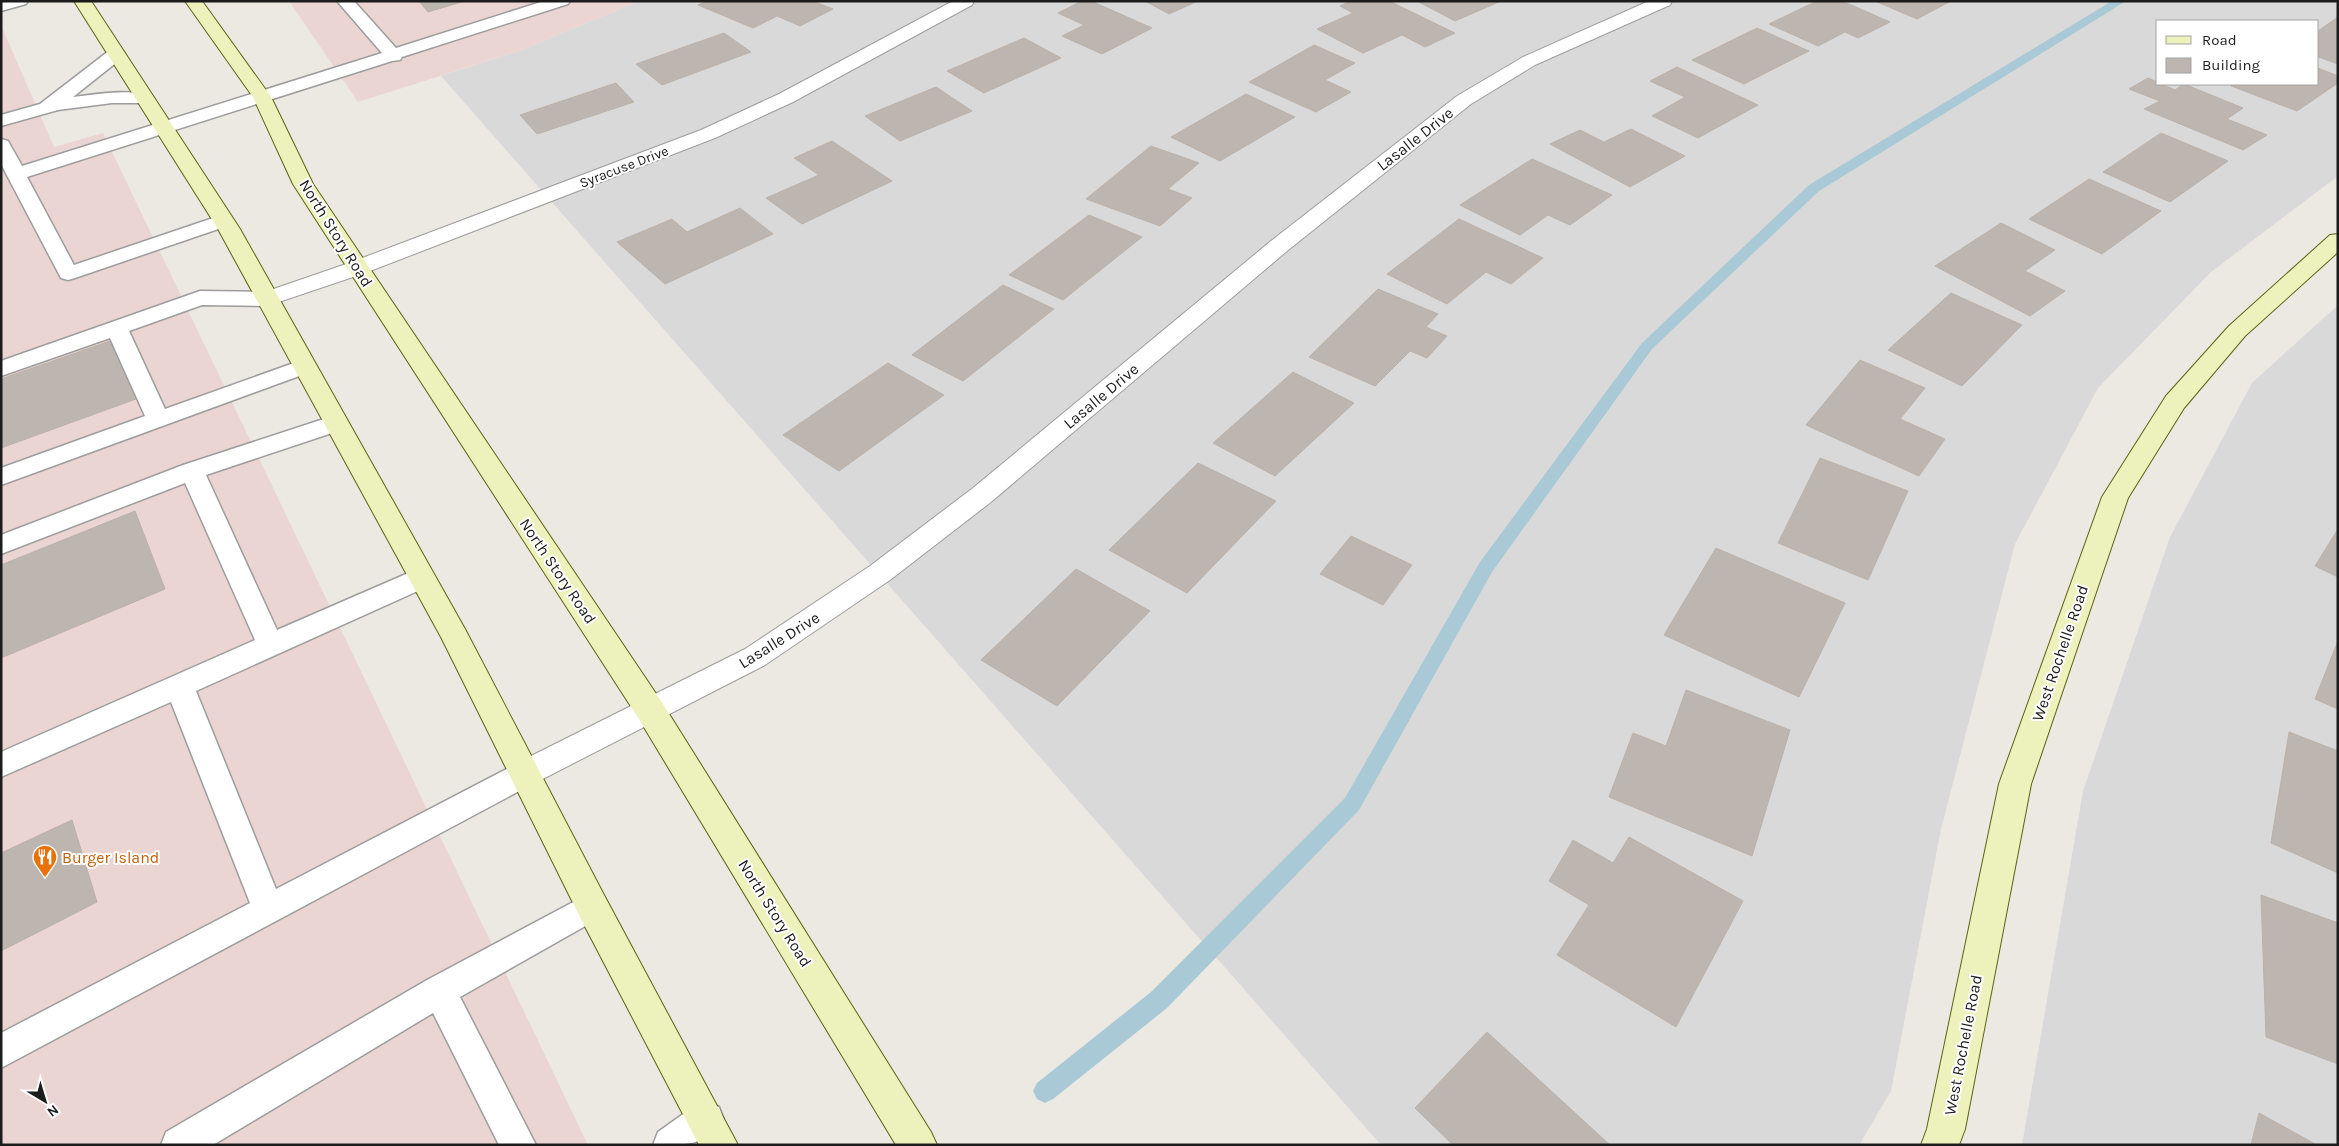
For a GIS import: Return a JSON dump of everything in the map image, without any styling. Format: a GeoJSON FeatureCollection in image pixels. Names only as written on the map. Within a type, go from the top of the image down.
{"type":"FeatureCollection","features":[{"type":"Feature","properties":{"kind":"main road"},"geometry":{"type":"LineString","coordinates":[[82,1],[223,221],[305,366],[422,578],[526,773],[592,906],[712,1132]]}},
{"type":"Feature","properties":{"kind":"main road","name":"North Story Road"},"geometry":{"type":"LineString","coordinates":[[193,1],[262,98],[303,184],[357,268],[650,710],[918,1145]]}},
{"type":"Feature","properties":{"kind":"main road","name":"West Rochelle Road"},"geometry":{"type":"LineString","coordinates":[[1940,1145],[1946,1129],[2014,784],[2115,497],[2175,402],[2237,331],[2338,240]]}},
{"type":"Feature","properties":{"kind":"street","name":"Syracuse Drive"},"geometry":{"type":"LineString","coordinates":[[267,299],[357,268],[708,134],[786,98],[966,1]]}},
{"type":"Feature","properties":{"kind":"street","name":"Lasalle Drive"},"geometry":{"type":"LineString","coordinates":[[526,773],[755,658],[880,573],[982,495],[1279,246],[1464,100],[1529,61],[1664,1]]}},
{"type":"Feature","properties":{"kind":"lane"},"geometry":{"type":"LineString","coordinates":[[1,6],[20,1]]}},
{"type":"Feature","properties":{"kind":"lane"},"geometry":{"type":"LineString","coordinates":[[345,1],[394,56]]}},
{"type":"Feature","properties":{"kind":"lane"},"geometry":{"type":"LineString","coordinates":[[16,174],[262,98],[562,1]]}},
{"type":"Feature","properties":{"kind":"lane"},"geometry":{"type":"LineString","coordinates":[[26,114],[60,99],[116,54]]}},
{"type":"Feature","properties":{"kind":"lane"},"geometry":{"type":"LineString","coordinates":[[1,121],[56,105],[112,98],[145,99]]}},
{"type":"Feature","properties":{"kind":"lane"},"geometry":{"type":"LineString","coordinates":[[1,145],[68,274],[223,221]]}},
{"type":"Feature","properties":{"kind":"lane"},"geometry":{"type":"LineString","coordinates":[[1,369],[200,298],[267,299]]}},
{"type":"Feature","properties":{"kind":"lane"},"geometry":{"type":"LineString","coordinates":[[117,328],[158,419]]}},
{"type":"Feature","properties":{"kind":"lane"},"geometry":{"type":"LineString","coordinates":[[5,476],[305,366]]}},
{"type":"Feature","properties":{"kind":"lane"},"geometry":{"type":"LineString","coordinates":[[1,545],[192,472],[336,423]]}},
{"type":"Feature","properties":{"kind":"lane"},"geometry":{"type":"LineString","coordinates":[[192,472],[270,644]]}},
{"type":"Feature","properties":{"kind":"lane"},"geometry":{"type":"LineString","coordinates":[[1,765],[422,578]]}},
{"type":"Feature","properties":{"kind":"lane"},"geometry":{"type":"LineString","coordinates":[[180,685],[268,909]]}},
{"type":"Feature","properties":{"kind":"lane"},"geometry":{"type":"LineString","coordinates":[[1,1051],[526,773]]}},
{"type":"Feature","properties":{"kind":"lane"},"geometry":{"type":"LineString","coordinates":[[179,1145],[439,991],[592,906]]}},
{"type":"Feature","properties":{"kind":"lane"},"geometry":{"type":"LineString","coordinates":[[439,991],[518,1145]]}},
{"type":"Feature","properties":{"kind":"lane"},"geometry":{"type":"LineString","coordinates":[[671,1145],[712,1132]]}},
{"type":"Feature","properties":{"kind":"shaded area"},"geometry":{"type":"Polygon","coordinates":[[[289,1],[639,1],[522,50],[358,102],[289,1]]]}},
{"type":"Feature","properties":{"kind":"shaded area"},"geometry":{"type":"Polygon","coordinates":[[[639,1],[2338,1],[2338,176],[2211,272],[2098,388],[2015,544],[1941,829],[1891,1091],[1859,1145],[1381,1145],[441,76],[522,50],[639,1]]]}},
{"type":"Feature","properties":{"kind":"shaded area"},"geometry":{"type":"Polygon","coordinates":[[[1,25],[54,147],[103,133],[588,1145],[1,1145],[1,25]]]}},
{"type":"Feature","properties":{"kind":"shaded area"},"geometry":{"type":"Polygon","coordinates":[[[2338,305],[2338,1145],[2022,1145],[2083,791],[2170,537],[2252,383],[2338,305]]]}},
{"type":"Feature","properties":{"kind":"building"},"geometry":{"type":"Polygon","coordinates":[[[419,1],[465,1],[428,12],[419,1]]]}},
{"type":"Feature","properties":{"kind":"building"},"geometry":{"type":"Polygon","coordinates":[[[707,1],[812,1],[833,9],[800,26],[777,16],[753,28],[698,5],[707,1]]]}},
{"type":"Feature","properties":{"kind":"building"},"geometry":{"type":"Polygon","coordinates":[[[1082,1],[1091,1],[1152,28],[1102,54],[1062,36],[1084,25],[1058,13],[1082,1]]]}},
{"type":"Feature","properties":{"kind":"building"},"geometry":{"type":"Polygon","coordinates":[[[1145,1],[1198,1],[1169,14],[1145,1]]]}},
{"type":"Feature","properties":{"kind":"building"},"geometry":{"type":"Polygon","coordinates":[[[1350,1],[1389,1],[1455,33],[1425,47],[1402,35],[1363,53],[1317,29],[1353,13],[1340,6],[1350,1]]]}},
{"type":"Feature","properties":{"kind":"building"},"geometry":{"type":"Polygon","coordinates":[[[1417,1],[1501,1],[1455,21],[1417,1]]]}},
{"type":"Feature","properties":{"kind":"building"},"geometry":{"type":"Polygon","coordinates":[[[1817,1],[1842,1],[1890,22],[1858,38],[1845,32],[1818,46],[1769,24],[1817,1]]]}},
{"type":"Feature","properties":{"kind":"building"},"geometry":{"type":"Polygon","coordinates":[[[1875,1],[1951,1],[1917,19],[1875,1]]]}},
{"type":"Feature","properties":{"kind":"building"},"geometry":{"type":"Polygon","coordinates":[[[2338,17],[2338,64],[2319,57],[2319,30],[2338,17]]]}},
{"type":"Feature","properties":{"kind":"building"},"geometry":{"type":"Polygon","coordinates":[[[1757,28],[1809,51],[1744,84],[1692,60],[1757,28]]]}},
{"type":"Feature","properties":{"kind":"building"},"geometry":{"type":"Polygon","coordinates":[[[724,33],[751,52],[662,85],[636,64],[724,33]]]}},
{"type":"Feature","properties":{"kind":"building"},"geometry":{"type":"Polygon","coordinates":[[[1024,38],[1061,58],[984,93],[947,71],[1024,38]]]}},
{"type":"Feature","properties":{"kind":"building"},"geometry":{"type":"Polygon","coordinates":[[[1314,45],[1355,63],[1325,80],[1351,92],[1316,112],[1249,82],[1314,45]]]}},
{"type":"Feature","properties":{"kind":"building"},"geometry":{"type":"Polygon","coordinates":[[[1677,67],[1758,105],[1698,138],[1652,116],[1685,97],[1650,81],[1677,67]]]}},
{"type":"Feature","properties":{"kind":"building"},"geometry":{"type":"Polygon","coordinates":[[[2319,68],[2338,76],[2338,83],[2297,111],[2231,86],[2319,85],[2319,68]]]}},
{"type":"Feature","properties":{"kind":"building"},"geometry":{"type":"Polygon","coordinates":[[[2148,78],[2156,82],[2156,85],[2164,85],[2175,90],[2182,85],[2186,85],[2243,108],[2227,119],[2267,135],[2243,150],[2144,109],[2160,101],[2129,89],[2148,78]]]}},
{"type":"Feature","properties":{"kind":"building"},"geometry":{"type":"Polygon","coordinates":[[[616,83],[634,102],[537,134],[520,115],[616,83]]]}},
{"type":"Feature","properties":{"kind":"building"},"geometry":{"type":"Polygon","coordinates":[[[936,87],[972,111],[900,141],[865,116],[936,87]]]}},
{"type":"Feature","properties":{"kind":"building"},"geometry":{"type":"Polygon","coordinates":[[[1246,94],[1295,117],[1220,161],[1171,137],[1246,94]]]}},
{"type":"Feature","properties":{"kind":"building"},"geometry":{"type":"Polygon","coordinates":[[[1631,129],[1685,156],[1630,187],[1550,144],[1580,130],[1604,142],[1631,129]]]}},
{"type":"Feature","properties":{"kind":"building"},"geometry":{"type":"Polygon","coordinates":[[[2161,133],[2228,161],[2170,202],[2103,172],[2161,133]]]}},
{"type":"Feature","properties":{"kind":"building"},"geometry":{"type":"Polygon","coordinates":[[[832,141],[892,181],[802,224],[766,198],[819,175],[794,158],[832,141]]]}},
{"type":"Feature","properties":{"kind":"building"},"geometry":{"type":"Polygon","coordinates":[[[1151,146],[1199,163],[1168,189],[1192,198],[1160,226],[1086,199],[1151,146]]]}},
{"type":"Feature","properties":{"kind":"building"},"geometry":{"type":"Polygon","coordinates":[[[1532,159],[1612,195],[1570,225],[1548,215],[1520,235],[1460,205],[1532,159]]]}},
{"type":"Feature","properties":{"kind":"building"},"geometry":{"type":"Polygon","coordinates":[[[2089,179],[2161,211],[2102,254],[2029,219],[2089,179]]]}},
{"type":"Feature","properties":{"kind":"building"},"geometry":{"type":"Polygon","coordinates":[[[740,208],[773,234],[665,284],[617,242],[672,219],[687,232],[740,208]]]}},
{"type":"Feature","properties":{"kind":"building"},"geometry":{"type":"Polygon","coordinates":[[[1089,215],[1142,237],[1063,300],[1009,275],[1089,215]]]}},
{"type":"Feature","properties":{"kind":"building"},"geometry":{"type":"Polygon","coordinates":[[[1459,219],[1543,258],[1511,284],[1486,272],[1447,304],[1387,274],[1459,219]]]}},
{"type":"Feature","properties":{"kind":"building"},"geometry":{"type":"Polygon","coordinates":[[[2001,223],[2055,250],[2025,271],[2065,291],[2030,316],[1935,266],[2001,223]]]}},
{"type":"Feature","properties":{"kind":"building"},"geometry":{"type":"Polygon","coordinates":[[[1003,285],[1054,309],[963,381],[912,355],[1003,285]]]}},
{"type":"Feature","properties":{"kind":"building"},"geometry":{"type":"Polygon","coordinates":[[[1378,289],[1438,314],[1426,327],[1447,336],[1427,358],[1410,351],[1375,386],[1309,357],[1378,289]]]}},
{"type":"Feature","properties":{"kind":"building"},"geometry":{"type":"Polygon","coordinates":[[[1951,293],[2022,325],[1962,386],[1888,350],[1951,293]]]}},
{"type":"Feature","properties":{"kind":"building"},"geometry":{"type":"Polygon","coordinates":[[[113,340],[136,399],[1,448],[1,379],[113,340]]]}},
{"type":"Feature","properties":{"kind":"building"},"geometry":{"type":"Polygon","coordinates":[[[1860,360],[1925,388],[1900,419],[1945,439],[1919,476],[1806,425],[1860,360]]]}},
{"type":"Feature","properties":{"kind":"building"},"geometry":{"type":"Polygon","coordinates":[[[888,363],[944,395],[839,471],[783,435],[888,363]]]}},
{"type":"Feature","properties":{"kind":"building"},"geometry":{"type":"Polygon","coordinates":[[[1293,372],[1354,403],[1275,476],[1213,443],[1293,372]]]}},
{"type":"Feature","properties":{"kind":"building"},"geometry":{"type":"Polygon","coordinates":[[[1820,458],[1908,491],[1868,580],[1778,543],[1820,458]]]}},
{"type":"Feature","properties":{"kind":"building"},"geometry":{"type":"Polygon","coordinates":[[[1198,463],[1276,501],[1187,593],[1109,550],[1198,463]]]}},
{"type":"Feature","properties":{"kind":"building"},"geometry":{"type":"Polygon","coordinates":[[[135,511],[165,589],[1,658],[1,565],[135,511]]]}},
{"type":"Feature","properties":{"kind":"building"},"geometry":{"type":"Polygon","coordinates":[[[2338,529],[2338,577],[2315,566],[2338,529]]]}},
{"type":"Feature","properties":{"kind":"building"},"geometry":{"type":"Polygon","coordinates":[[[1351,536],[1412,565],[1383,605],[1320,574],[1351,536]]]}},
{"type":"Feature","properties":{"kind":"building"},"geometry":{"type":"Polygon","coordinates":[[[1716,548],[1845,603],[1799,697],[1664,635],[1716,548]]]}},
{"type":"Feature","properties":{"kind":"building"},"geometry":{"type":"Polygon","coordinates":[[[1076,569],[1150,611],[1057,706],[981,660],[1076,569]]]}},
{"type":"Feature","properties":{"kind":"building"},"geometry":{"type":"Polygon","coordinates":[[[2338,641],[2338,709],[2315,699],[2338,641]]]}},
{"type":"Feature","properties":{"kind":"building"},"geometry":{"type":"Polygon","coordinates":[[[1686,690],[1790,730],[1752,856],[1609,797],[1633,733],[1666,746],[1686,690]]]}},
{"type":"Feature","properties":{"kind":"building"},"geometry":{"type":"Polygon","coordinates":[[[2289,732],[2338,751],[2338,873],[2271,843],[2289,732]]]}},
{"type":"Feature","properties":{"kind":"building","name":"Burger Island"},"geometry":{"type":"Polygon","coordinates":[[[72,820],[97,902],[1,951],[1,853],[72,820]]]}},
{"type":"Feature","properties":{"kind":"building"},"geometry":{"type":"Polygon","coordinates":[[[1629,837],[1743,901],[1676,1027],[1557,955],[1589,905],[1549,881],[1573,840],[1613,863],[1629,837]]]}},
{"type":"Feature","properties":{"kind":"building"},"geometry":{"type":"Polygon","coordinates":[[[2261,895],[2338,923],[2338,1064],[2266,1037],[2261,895]]]}},
{"type":"Feature","properties":{"kind":"building"},"geometry":{"type":"Polygon","coordinates":[[[1487,1032],[1610,1145],[1453,1145],[1415,1108],[1487,1032]]]}},
{"type":"Feature","properties":{"kind":"building"},"geometry":{"type":"Polygon","coordinates":[[[2259,1113],[2317,1145],[2251,1145],[2259,1113]]]}},
{"type":"Feature","properties":{"kind":"waterway"},"geometry":{"type":"LineString","coordinates":[[1045,1091],[1159,1000],[1352,804],[1486,567],[1647,346],[1814,188],[2093,16],[2121,1]]}},
{"type":"Feature","properties":{"kind":"place","name":"Burger Island"},"geometry":{"type":"Point","coordinates":[45,878]}}]}
